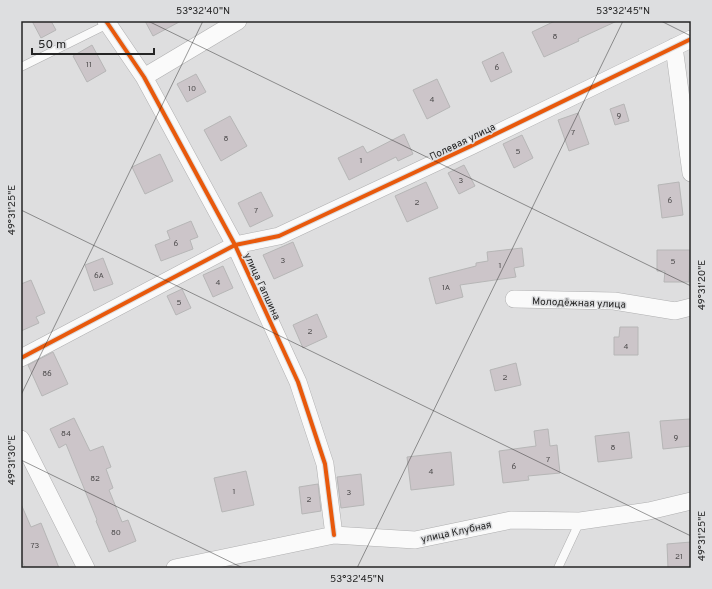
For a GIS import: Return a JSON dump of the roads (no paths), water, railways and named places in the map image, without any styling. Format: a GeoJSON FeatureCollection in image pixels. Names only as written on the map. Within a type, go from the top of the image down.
{"type":"FeatureCollection","features":[{"type":"Feature","properties":{"kind":"street"},"geometry":{"type":"LineString","coordinates":[[144,77],[238,21]]}},
{"type":"Feature","properties":{"kind":"street","name":"улица Гапшина"},"geometry":{"type":"LineString","coordinates":[[107,22],[144,77],[235,246],[298,382],[324,464],[334,535]]}},
{"type":"Feature","properties":{"kind":"street","name":"Полевая улица"},"geometry":{"type":"LineString","coordinates":[[21,358],[235,246],[279,236],[471,146],[691,39]]}},
{"type":"Feature","properties":{"kind":"street"},"geometry":{"type":"LineString","coordinates":[[674,46],[691,173]]}},
{"type":"Feature","properties":{"kind":"street","name":"Молодёжная улица"},"geometry":{"type":"LineString","coordinates":[[514,299],[614,301],[675,310],[691,307]]}},
{"type":"Feature","properties":{"kind":"street"},"geometry":{"type":"LineString","coordinates":[[21,439],[86,568]]}},
{"type":"Feature","properties":{"kind":"street","name":"улица Клубная"},"geometry":{"type":"LineString","coordinates":[[175,568],[334,535],[415,540],[511,520],[580,521],[649,511],[691,501]]}},
{"type":"Feature","properties":{"kind":"lane"},"geometry":{"type":"LineString","coordinates":[[21,67],[107,22]]}},
{"type":"Feature","properties":{"kind":"lane"},"geometry":{"type":"LineString","coordinates":[[558,568],[580,521]]}}]}
